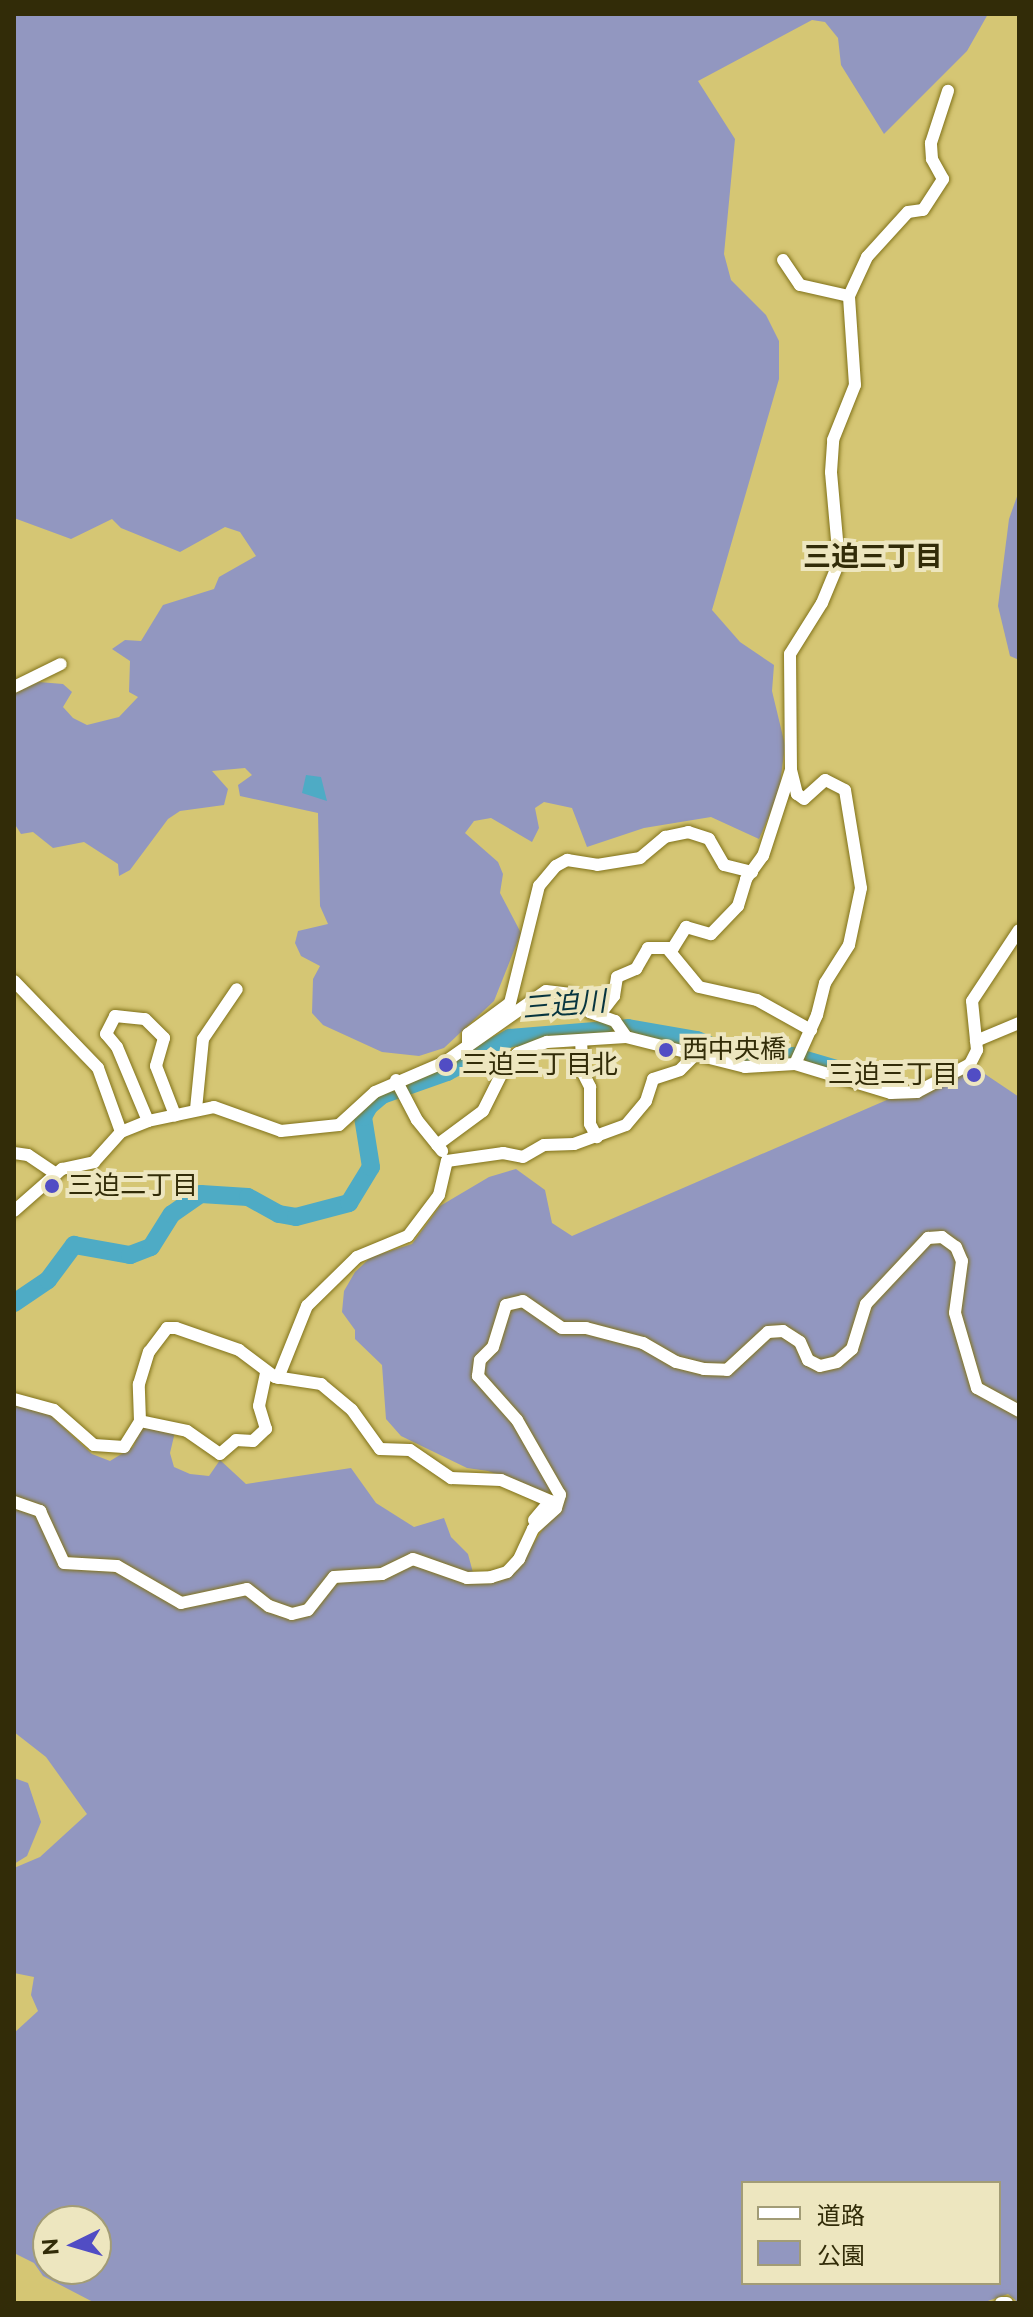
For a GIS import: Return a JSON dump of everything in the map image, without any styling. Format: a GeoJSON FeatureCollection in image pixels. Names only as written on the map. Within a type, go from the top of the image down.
{"type":"FeatureCollection","features":[{"type":"Feature","properties":{"kind":"street"},"geometry":{"type":"LineString","coordinates":[[797,1060],[811,1030],[825,983],[849,945],[861,888],[845,790],[825,780],[800,799],[791,770],[790,654],[822,603],[839,562],[831,472],[833,440],[855,385],[849,296],[867,257],[908,212],[923,210],[943,179],[932,159],[931,143],[948,91]]}},
{"type":"Feature","properties":{"kind":"street"},"geometry":{"type":"LineString","coordinates":[[783,260],[800,285],[849,296]]}},
{"type":"Feature","properties":{"kind":"street"},"geometry":{"type":"LineString","coordinates":[[14,687],[61,664]]}},
{"type":"Feature","properties":{"kind":"street"},"geometry":{"type":"LineString","coordinates":[[600,1014],[614,996],[617,977],[636,969],[648,948],[676,946],[686,927],[702,934],[717,931],[738,906],[752,872],[763,856],[791,770]]}},
{"type":"Feature","properties":{"kind":"street"},"geometry":{"type":"LineString","coordinates":[[468,1046],[468,1034],[510,1003],[539,886],[556,866],[567,860],[597,865],[640,858],[665,837],[688,832],[709,839],[724,865],[752,872]]}},
{"type":"Feature","properties":{"kind":"street"},"geometry":{"type":"LineString","coordinates":[[14,1211],[56,1174],[100,1158],[121,1132],[148,1121],[214,1107],[281,1131],[308,1131],[339,1125],[399,1086],[445,1062],[546,991],[569,994],[584,1008],[600,1014],[621,1029],[696,1054],[745,1067],[797,1060],[891,1093],[917,1092],[970,1064],[976,1041],[972,1001],[1019,930]]}},
{"type":"Feature","properties":{"kind":"street"},"geometry":{"type":"LineString","coordinates":[[667,948],[699,987],[757,1000],[811,1030]]}},
{"type":"Feature","properties":{"kind":"street"},"geometry":{"type":"LineString","coordinates":[[14,981],[98,1068],[121,1132]]}},
{"type":"Feature","properties":{"kind":"street"},"geometry":{"type":"LineString","coordinates":[[196,1109],[203,1039],[237,989]]}},
{"type":"Feature","properties":{"kind":"street"},"geometry":{"type":"LineString","coordinates":[[148,1121],[117,1047],[106,1034],[115,1016],[145,1019],[164,1038],[156,1066],[175,1115]]}},
{"type":"Feature","properties":{"kind":"street"},"geometry":{"type":"LineString","coordinates":[[976,1041],[1019,1023]]}},
{"type":"Feature","properties":{"kind":"street"},"geometry":{"type":"LineString","coordinates":[[437,1145],[483,1111],[506,1065],[518,1053],[547,1042],[581,1040],[621,1029]]}},
{"type":"Feature","properties":{"kind":"street"},"geometry":{"type":"LineString","coordinates":[[581,1040],[583,1073],[590,1087],[590,1124],[597,1137]]}},
{"type":"Feature","properties":{"kind":"street"},"geometry":{"type":"LineString","coordinates":[[447,1161],[503,1153],[523,1157],[550,1143],[574,1144],[626,1125],[638,1113],[653,1079],[680,1070],[696,1054]]}},
{"type":"Feature","properties":{"kind":"street"},"geometry":{"type":"LineString","coordinates":[[140,1421],[156,1420],[187,1431],[220,1454],[236,1440],[253,1441],[266,1429],[259,1406],[307,1306],[357,1257],[408,1236],[439,1195],[447,1161],[399,1086]]}},
{"type":"Feature","properties":{"kind":"street"},"geometry":{"type":"LineString","coordinates":[[14,1153],[28,1155],[56,1174]]}},
{"type":"Feature","properties":{"kind":"street"},"geometry":{"type":"LineString","coordinates":[[533,1529],[556,1508],[559,1488],[517,1420],[484,1386],[478,1371],[493,1347],[501,1312],[513,1302],[528,1304],[562,1328],[586,1328],[643,1343],[676,1362],[704,1369],[727,1370],[768,1332],[783,1331],[800,1342],[808,1360],[820,1366],[837,1362],[852,1349],[866,1304],[908,1264],[917,1246],[942,1237],[956,1247],[962,1261],[955,1313],[977,1388],[1019,1411]]}},
{"type":"Feature","properties":{"kind":"street"},"geometry":{"type":"LineString","coordinates":[[14,1399],[54,1410],[83,1438],[106,1449],[133,1440],[140,1421],[144,1368],[167,1328],[239,1350],[272,1375],[309,1380],[334,1392],[380,1449],[410,1450],[451,1478],[501,1480],[550,1501],[507,1572],[467,1578],[413,1559],[382,1574],[334,1577],[308,1610],[292,1614],[269,1606],[247,1589],[181,1603],[117,1566],[64,1563],[40,1511],[14,1502]]}},
{"type":"Feature","properties":{"kind":"green space"},"geometry":{"type":"Polygon","coordinates":[[[14,14],[988,14],[967,51],[884,134],[841,65],[838,38],[825,22],[812,20],[698,81],[735,139],[724,254],[731,280],[766,315],[779,341],[779,379],[712,610],[740,642],[774,665],[772,691],[785,745],[779,793],[759,839],[711,817],[644,828],[587,847],[572,808],[544,802],[535,808],[539,828],[532,842],[491,818],[474,821],[465,833],[498,862],[503,874],[500,893],[521,933],[494,1001],[444,1048],[419,1056],[382,1052],[323,1025],[312,1013],[313,979],[320,966],[301,956],[295,943],[298,931],[328,924],[320,906],[318,813],[240,796],[238,785],[252,775],[245,768],[212,771],[228,789],[224,805],[180,811],[168,819],[130,870],[119,876],[118,864],[84,842],[53,848],[33,832],[21,834],[14,823],[14,693],[39,682],[63,684],[72,692],[63,707],[73,718],[87,725],[119,717],[138,697],[129,692],[130,661],[112,649],[125,640],[141,641],[163,605],[214,589],[219,577],[256,556],[240,532],[225,527],[180,552],[121,528],[112,519],[71,539],[14,518],[14,14]]]}},
{"type":"Feature","properties":{"kind":"green space"},"geometry":{"type":"Polygon","coordinates":[[[1019,491],[1019,660],[1010,656],[998,606],[1009,519],[1019,491]]]}},
{"type":"Feature","properties":{"kind":"green space"},"geometry":{"type":"Polygon","coordinates":[[[970,1064],[1019,1097],[1019,2303],[1008,2294],[982,2303],[95,2303],[60,2285],[112,2285],[112,2205],[32,2205],[32,2262],[14,2253],[14,2033],[38,2011],[31,1995],[34,1977],[14,1973],[14,1868],[40,1857],[87,1814],[46,1757],[14,1732],[14,1404],[50,1415],[92,1454],[110,1461],[133,1447],[144,1423],[175,1432],[170,1453],[174,1467],[190,1474],[209,1476],[220,1460],[246,1484],[351,1468],[376,1503],[414,1527],[444,1518],[451,1537],[468,1554],[475,1580],[518,1568],[562,1499],[488,1471],[467,1468],[401,1436],[386,1419],[382,1365],[355,1339],[355,1330],[342,1312],[344,1291],[355,1272],[371,1257],[412,1244],[440,1206],[489,1177],[516,1169],[545,1190],[552,1223],[572,1236],[970,1064]]]}},
{"type":"Feature","properties":{"kind":"green space"},"geometry":{"type":"Polygon","coordinates":[[[14,1778],[28,1783],[41,1822],[27,1856],[14,1864],[14,1778]]]}},
{"type":"Feature","properties":{"kind":"shaded area"},"geometry":{"type":"Polygon","coordinates":[[[306,775],[321,777],[327,801],[302,793],[306,775]]]}},
{"type":"Feature","properties":{"kind":"waterway","name":"三迫川"},"geometry":{"type":"LineString","coordinates":[[14,1303],[48,1280],[74,1245],[130,1255],[151,1247],[172,1214],[201,1194],[248,1197],[279,1214],[296,1217],[349,1203],[371,1167],[363,1117],[369,1106],[382,1095],[447,1072],[510,1038],[628,1028],[697,1040],[744,1060],[792,1056],[887,1084]]}},
{"type":"Feature","properties":{"kind":"place","name":"西中央橋"},"geometry":{"type":"Point","coordinates":[666,1050]}},
{"type":"Feature","properties":{"kind":"place","name":"三迫三丁目北"},"geometry":{"type":"Point","coordinates":[446,1065]}},
{"type":"Feature","properties":{"kind":"place","name":"三迫三丁目"},"geometry":{"type":"Point","coordinates":[974,1075]}},
{"type":"Feature","properties":{"kind":"place","name":"三迫二丁目"},"geometry":{"type":"Point","coordinates":[52,1186]}},
{"type":"Feature","properties":{"kind":"district","name":"三迫三丁目"},"geometry":{"type":"Point","coordinates":[873,557]}}]}
